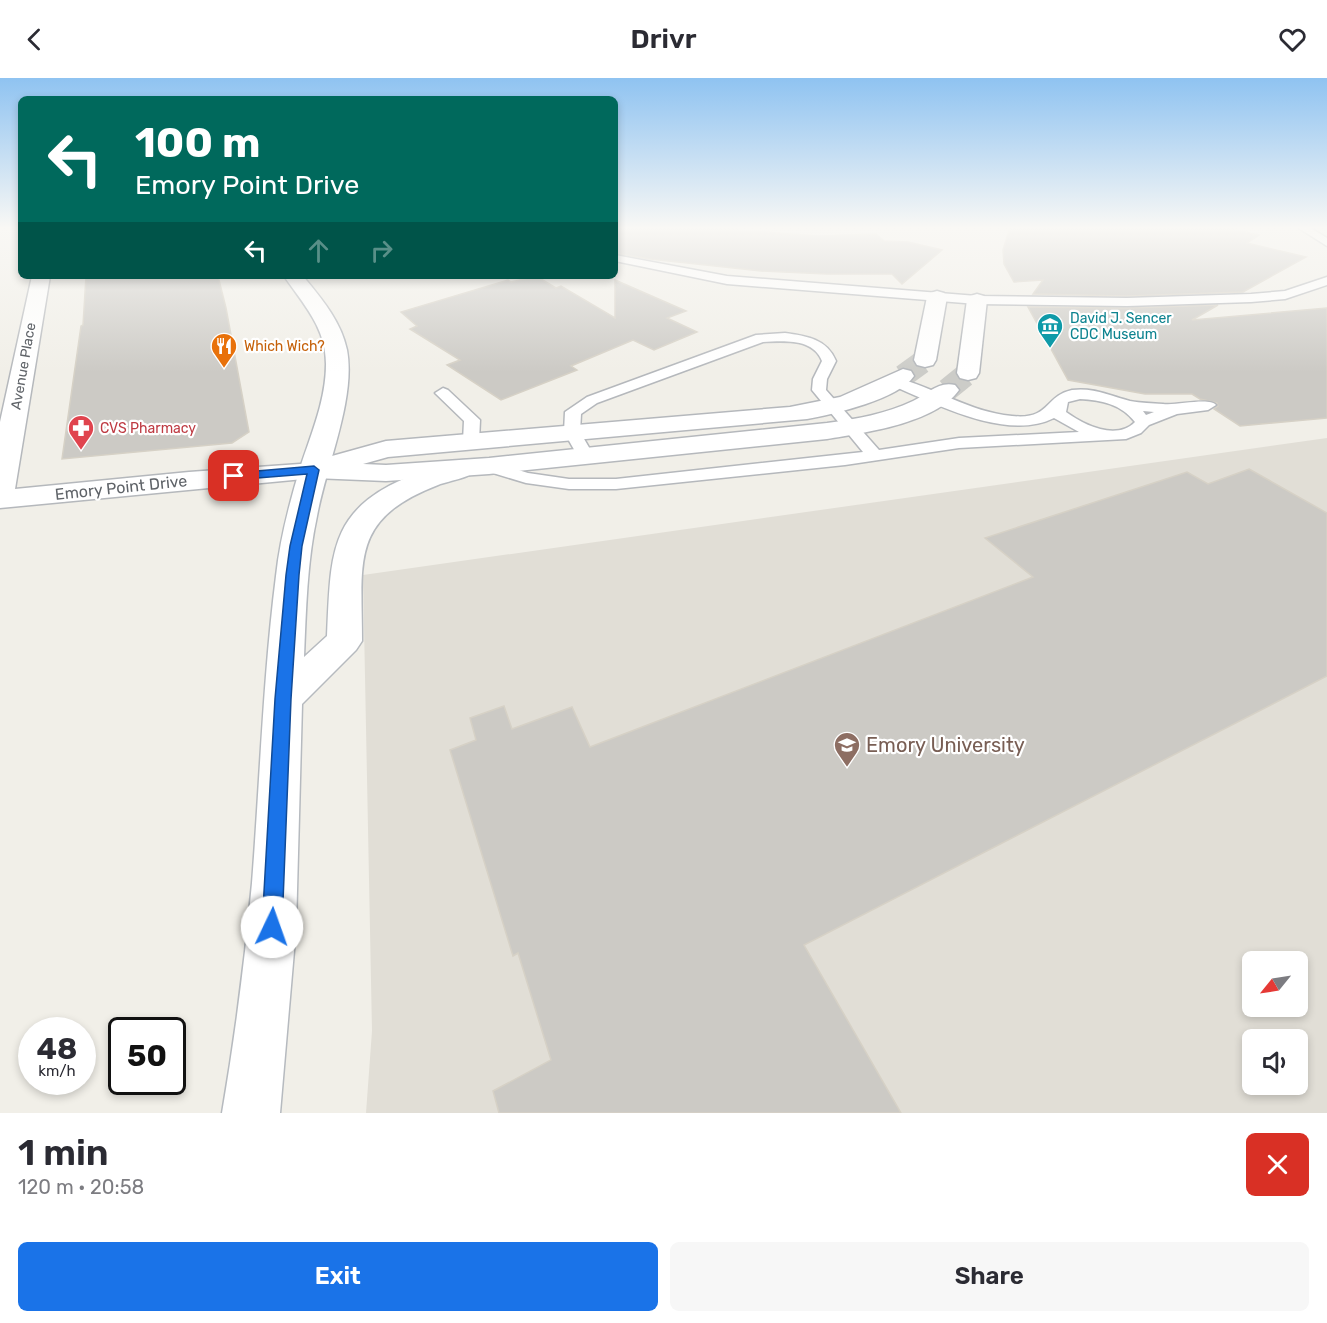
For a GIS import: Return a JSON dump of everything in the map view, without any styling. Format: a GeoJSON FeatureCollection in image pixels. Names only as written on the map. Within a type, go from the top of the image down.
{"type":"FeatureCollection","features":[{"type":"Feature","properties":{"kind":"street","name":"Avenue Place"},"geometry":{"type":"LineString","coordinates":[[0,492],[40,279]]}},
{"type":"Feature","properties":{"kind":"street"},"geometry":{"type":"LineString","coordinates":[[251,1113],[263,1027],[272,927],[283,699],[296,546],[334,397],[337,361],[331,328],[296,279]]}},
{"type":"Feature","properties":{"kind":"street"},"geometry":{"type":"LineString","coordinates":[[925,360],[937,297]]}},
{"type":"Feature","properties":{"kind":"street"},"geometry":{"type":"LineString","coordinates":[[968,373],[977,300]]}},
{"type":"Feature","properties":{"kind":"street"},"geometry":{"type":"LineString","coordinates":[[283,699],[344,641],[348,552],[360,521],[394,493],[475,458],[572,432],[790,414],[832,408],[870,395],[898,378]]}},
{"type":"Feature","properties":{"kind":"street"},"geometry":{"type":"LineString","coordinates":[[475,458],[586,456],[852,428],[907,413],[942,394]]}},
{"type":"Feature","properties":{"kind":"street","name":"Emory Point Drive"},"geometry":{"type":"LineString","coordinates":[[0,499],[314,470],[379,473],[475,458]]}},
{"type":"Feature","properties":{"kind":"lane"},"geometry":{"type":"LineString","coordinates":[[703,275],[727,280],[977,300],[1127,302],[1285,295],[1312,288],[1327,281]]}},
{"type":"Feature","properties":{"kind":"lane"},"geometry":{"type":"LineString","coordinates":[[586,456],[572,432],[573,412],[592,400],[750,341],[773,337],[798,338],[815,344],[825,351],[829,361],[820,379],[819,390],[873,454]]}},
{"type":"Feature","properties":{"kind":"lane"},"geometry":{"type":"LineString","coordinates":[[898,378],[942,394],[965,410],[1002,420],[1033,420],[1046,417],[1060,400],[1069,395],[1080,394],[1097,394],[1128,405],[1174,410]]}},
{"type":"Feature","properties":{"kind":"lane"},"geometry":{"type":"LineString","coordinates":[[443,393],[472,420],[475,458],[526,478],[569,484],[616,484],[845,460],[873,454],[959,443],[1114,435],[1130,433],[1139,428],[1143,422],[1174,410],[1208,405]]}},
{"type":"Feature","properties":{"kind":"lane"},"geometry":{"type":"LineString","coordinates":[[1128,405],[1143,422]]}},
{"type":"Feature","properties":{"kind":"lane"},"geometry":{"type":"LineString","coordinates":[[1057,406],[1059,414],[1069,422],[1091,431],[1114,435]]}},
{"type":"Feature","properties":{"kind":"shaded area","name":"Emory University"},"geometry":{"type":"Polygon","coordinates":[[[1327,438],[1327,1113],[366,1113],[372,1031],[363,575],[1327,438]]]}},
{"type":"Feature","properties":{"kind":"building"},"geometry":{"type":"Polygon","coordinates":[[[893,275],[912,275],[902,284],[893,275]]]}},
{"type":"Feature","properties":{"kind":"building"},"geometry":{"type":"Polygon","coordinates":[[[1010,275],[1273,275],[1243,292],[1127,296],[1033,294],[1043,280],[1014,282],[1010,275]]]}},
{"type":"Feature","properties":{"kind":"building"},"geometry":{"type":"Polygon","coordinates":[[[86,279],[219,279],[249,432],[232,443],[62,459],[81,326],[83,325],[86,279]]]}},
{"type":"Feature","properties":{"kind":"building"},"geometry":{"type":"Polygon","coordinates":[[[541,279],[556,288],[561,286],[615,318],[615,280],[686,311],[667,318],[697,332],[654,350],[633,340],[571,366],[577,370],[501,400],[447,365],[460,360],[410,329],[417,326],[401,312],[508,280],[511,282],[541,279]]]}},
{"type":"Feature","properties":{"kind":"building"},"geometry":{"type":"Polygon","coordinates":[[[1218,305],[1192,320],[1327,308],[1327,418],[1240,426],[1214,409],[1218,406],[1217,403],[1200,399],[1192,394],[1145,394],[1068,380],[1028,307],[1127,308],[1218,305]]]}},
{"type":"Feature","properties":{"kind":"building"},"geometry":{"type":"Polygon","coordinates":[[[1249,469],[1327,513],[1327,676],[804,945],[901,1113],[499,1113],[493,1091],[551,1060],[518,953],[513,956],[450,750],[476,740],[470,718],[504,706],[512,729],[572,707],[590,747],[1033,577],[985,538],[1187,472],[1208,484],[1249,469]]]}},
{"type":"Feature","properties":{"kind":"tunnel"},"geometry":{"type":"LineString","coordinates":[[903,376],[925,360]]}},
{"type":"Feature","properties":{"kind":"tunnel"},"geometry":{"type":"LineString","coordinates":[[947,390],[968,373]]}},
{"type":"Feature","properties":{"kind":"place","name":"David J. Sencer CDC Museum"},"geometry":{"type":"Point","coordinates":[1050,349]}},
{"type":"Feature","properties":{"kind":"place","name":"Which Wich?"},"geometry":{"type":"Point","coordinates":[224,369]}},
{"type":"Feature","properties":{"kind":"place","name":"CVS Pharmacy"},"geometry":{"type":"Point","coordinates":[81,451]}},
{"type":"Feature","properties":{"kind":"place","name":"Emory University"},"geometry":{"type":"Point","coordinates":[847,768]}},
{"type":"Feature","properties":{"kind":"route"},"geometry":{"type":"LineString","coordinates":[[234,476],[314,470],[301,521],[292,575],[283,699],[272,927]]}}]}
